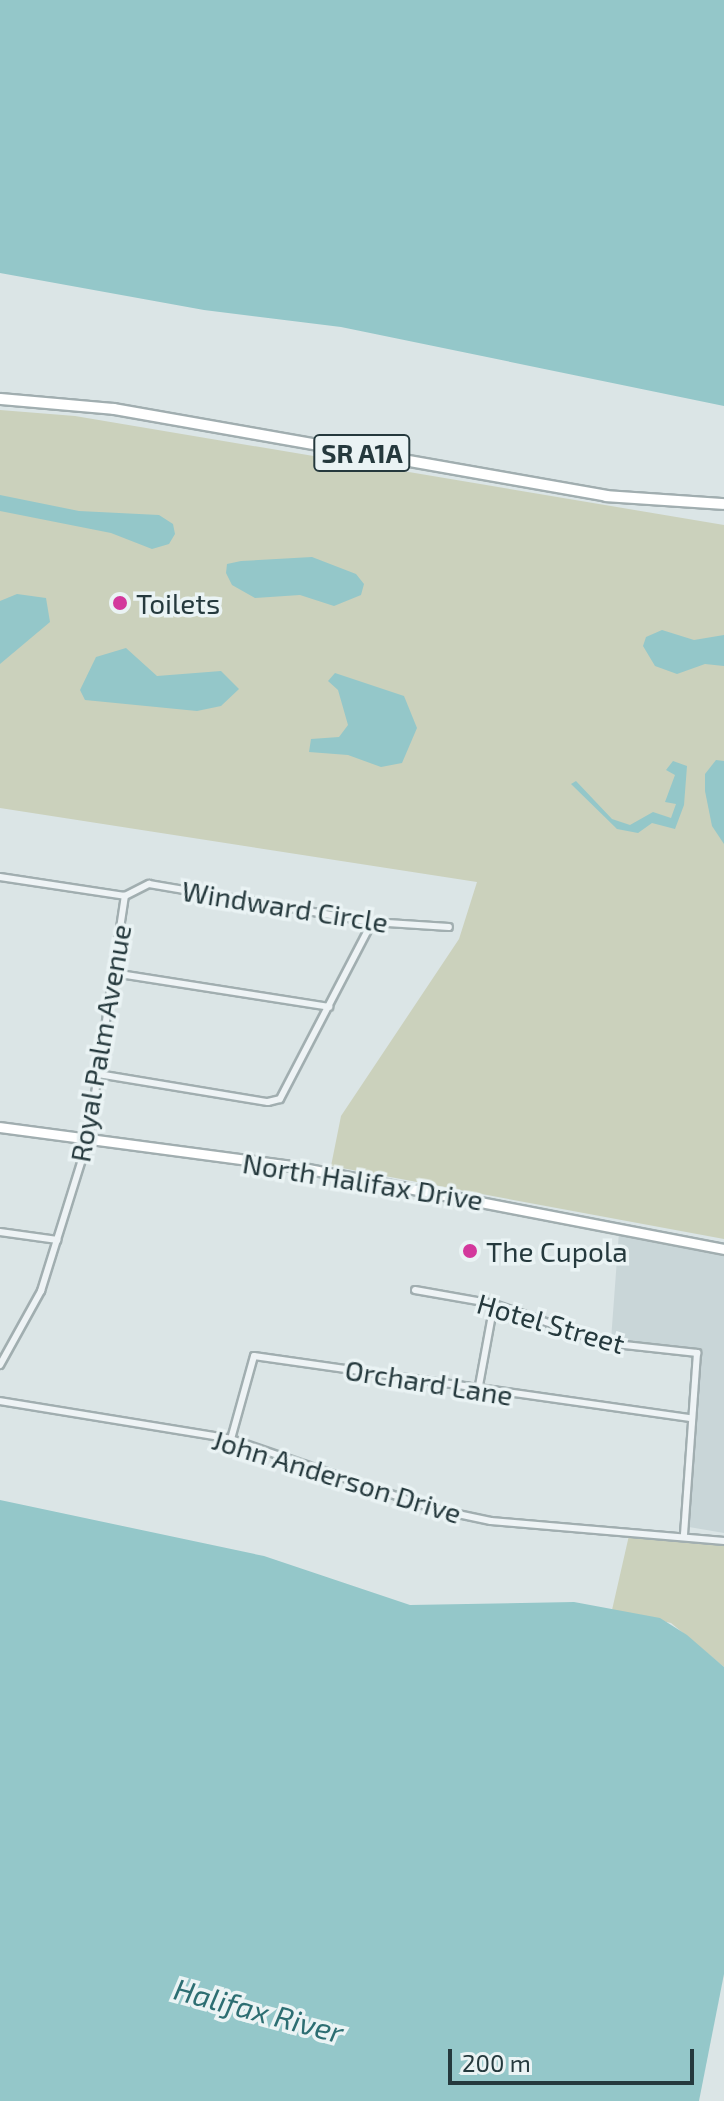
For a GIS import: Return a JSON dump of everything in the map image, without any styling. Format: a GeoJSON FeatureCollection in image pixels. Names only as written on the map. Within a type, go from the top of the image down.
{"type":"FeatureCollection","features":[{"type":"Feature","properties":{"kind":"main road","name":"SR A1A"},"geometry":{"type":"LineString","coordinates":[[0,399],[114,409],[606,496],[724,504]]}},
{"type":"Feature","properties":{"kind":"street"},"geometry":{"type":"LineString","coordinates":[[0,877],[125,896]]}},
{"type":"Feature","properties":{"kind":"street","name":"Windward Circle"},"geometry":{"type":"LineString","coordinates":[[125,896],[149,884],[372,922],[449,927]]}},
{"type":"Feature","properties":{"kind":"street","name":"Royal Palm Avenue"},"geometry":{"type":"LineString","coordinates":[[0,1365],[41,1291],[88,1140],[125,896]]}},
{"type":"Feature","properties":{"kind":"street"},"geometry":{"type":"LineString","coordinates":[[98,1074],[268,1102],[280,1099],[372,922]]}},
{"type":"Feature","properties":{"kind":"street"},"geometry":{"type":"LineString","coordinates":[[113,973],[329,1007]]}},
{"type":"Feature","properties":{"kind":"street","name":"North Halifax Drive"},"geometry":{"type":"LineString","coordinates":[[0,1127],[298,1167],[724,1249]]}},
{"type":"Feature","properties":{"kind":"street"},"geometry":{"type":"LineString","coordinates":[[0,1232],[57,1240]]}},
{"type":"Feature","properties":{"kind":"street","name":"Hotel Street"},"geometry":{"type":"LineString","coordinates":[[415,1290],[494,1304],[606,1343],[697,1353],[689,1418],[684,1536]]}},
{"type":"Feature","properties":{"kind":"street"},"geometry":{"type":"LineString","coordinates":[[478,1391],[494,1304]]}},
{"type":"Feature","properties":{"kind":"street","name":"Orchard Lane"},"geometry":{"type":"LineString","coordinates":[[231,1439],[254,1356],[478,1391],[689,1418]]}},
{"type":"Feature","properties":{"kind":"street","name":"John Anderson Drive"},"geometry":{"type":"LineString","coordinates":[[0,1401],[231,1439],[434,1509],[491,1521],[724,1541]]}},
{"type":"Feature","properties":{"kind":"shaded area"},"geometry":{"type":"Polygon","coordinates":[[[619,1232],[724,1253],[724,1533],[689,1527],[701,1351],[611,1340],[619,1232]]]}},
{"type":"Feature","properties":{"kind":"green space"},"geometry":{"type":"Polygon","coordinates":[[[0,410],[75,416],[724,525],[724,1239],[331,1166],[341,1116],[459,939],[477,882],[0,808],[0,410]]]}},
{"type":"Feature","properties":{"kind":"green space"},"geometry":{"type":"Polygon","coordinates":[[[630,1531],[724,1541],[724,1667],[671,1623],[612,1610],[630,1531]]]}},
{"type":"Feature","properties":{"kind":"water"},"geometry":{"type":"Polygon","coordinates":[[[0,0],[724,0],[724,406],[341,327],[204,310],[0,273],[0,0]]]}},
{"type":"Feature","properties":{"kind":"water"},"geometry":{"type":"Polygon","coordinates":[[[0,495],[79,511],[159,515],[173,524],[175,534],[169,544],[152,549],[111,533],[0,511],[0,495]]]}},
{"type":"Feature","properties":{"kind":"water"},"geometry":{"type":"Polygon","coordinates":[[[312,557],[356,574],[364,584],[361,595],[334,606],[300,595],[255,598],[232,585],[226,573],[227,564],[241,561],[312,557]]]}},
{"type":"Feature","properties":{"kind":"water"},"geometry":{"type":"Polygon","coordinates":[[[17,594],[46,598],[50,622],[0,664],[0,601],[17,594]]]}},
{"type":"Feature","properties":{"kind":"water"},"geometry":{"type":"Polygon","coordinates":[[[662,630],[694,640],[724,635],[724,666],[705,664],[677,674],[655,666],[643,646],[646,637],[662,630]]]}},
{"type":"Feature","properties":{"kind":"water"},"geometry":{"type":"Polygon","coordinates":[[[126,648],[157,676],[221,671],[239,689],[221,706],[197,711],[85,700],[80,690],[96,657],[126,648]]]}},
{"type":"Feature","properties":{"kind":"water"},"geometry":{"type":"Polygon","coordinates":[[[335,673],[404,696],[417,728],[402,763],[381,767],[348,755],[309,752],[311,739],[339,737],[348,725],[338,690],[328,681],[335,673]]]}},
{"type":"Feature","properties":{"kind":"water"},"geometry":{"type":"Polygon","coordinates":[[[716,760],[724,761],[724,844],[712,826],[705,791],[705,774],[716,760]]]}},
{"type":"Feature","properties":{"kind":"water"},"geometry":{"type":"Polygon","coordinates":[[[673,761],[687,766],[684,805],[675,829],[652,823],[638,833],[617,829],[571,784],[576,781],[612,819],[630,825],[653,812],[671,818],[676,804],[665,802],[675,775],[666,770],[673,761]]]}},
{"type":"Feature","properties":{"kind":"water","name":"Halifax River"},"geometry":{"type":"Polygon","coordinates":[[[0,1500],[264,1556],[410,1605],[574,1602],[660,1618],[687,1635],[724,1667],[724,2101],[0,2101],[0,1500]]]}},
{"type":"Feature","properties":{"kind":"pier"},"geometry":{"type":"Polygon","coordinates":[[[724,1974],[724,2101],[699,2101],[724,1974]]]}},
{"type":"Feature","properties":{"kind":"place","name":"Toilets"},"geometry":{"type":"Point","coordinates":[120,603]}},
{"type":"Feature","properties":{"kind":"place","name":"The Cupola"},"geometry":{"type":"Point","coordinates":[470,1251]}}]}
